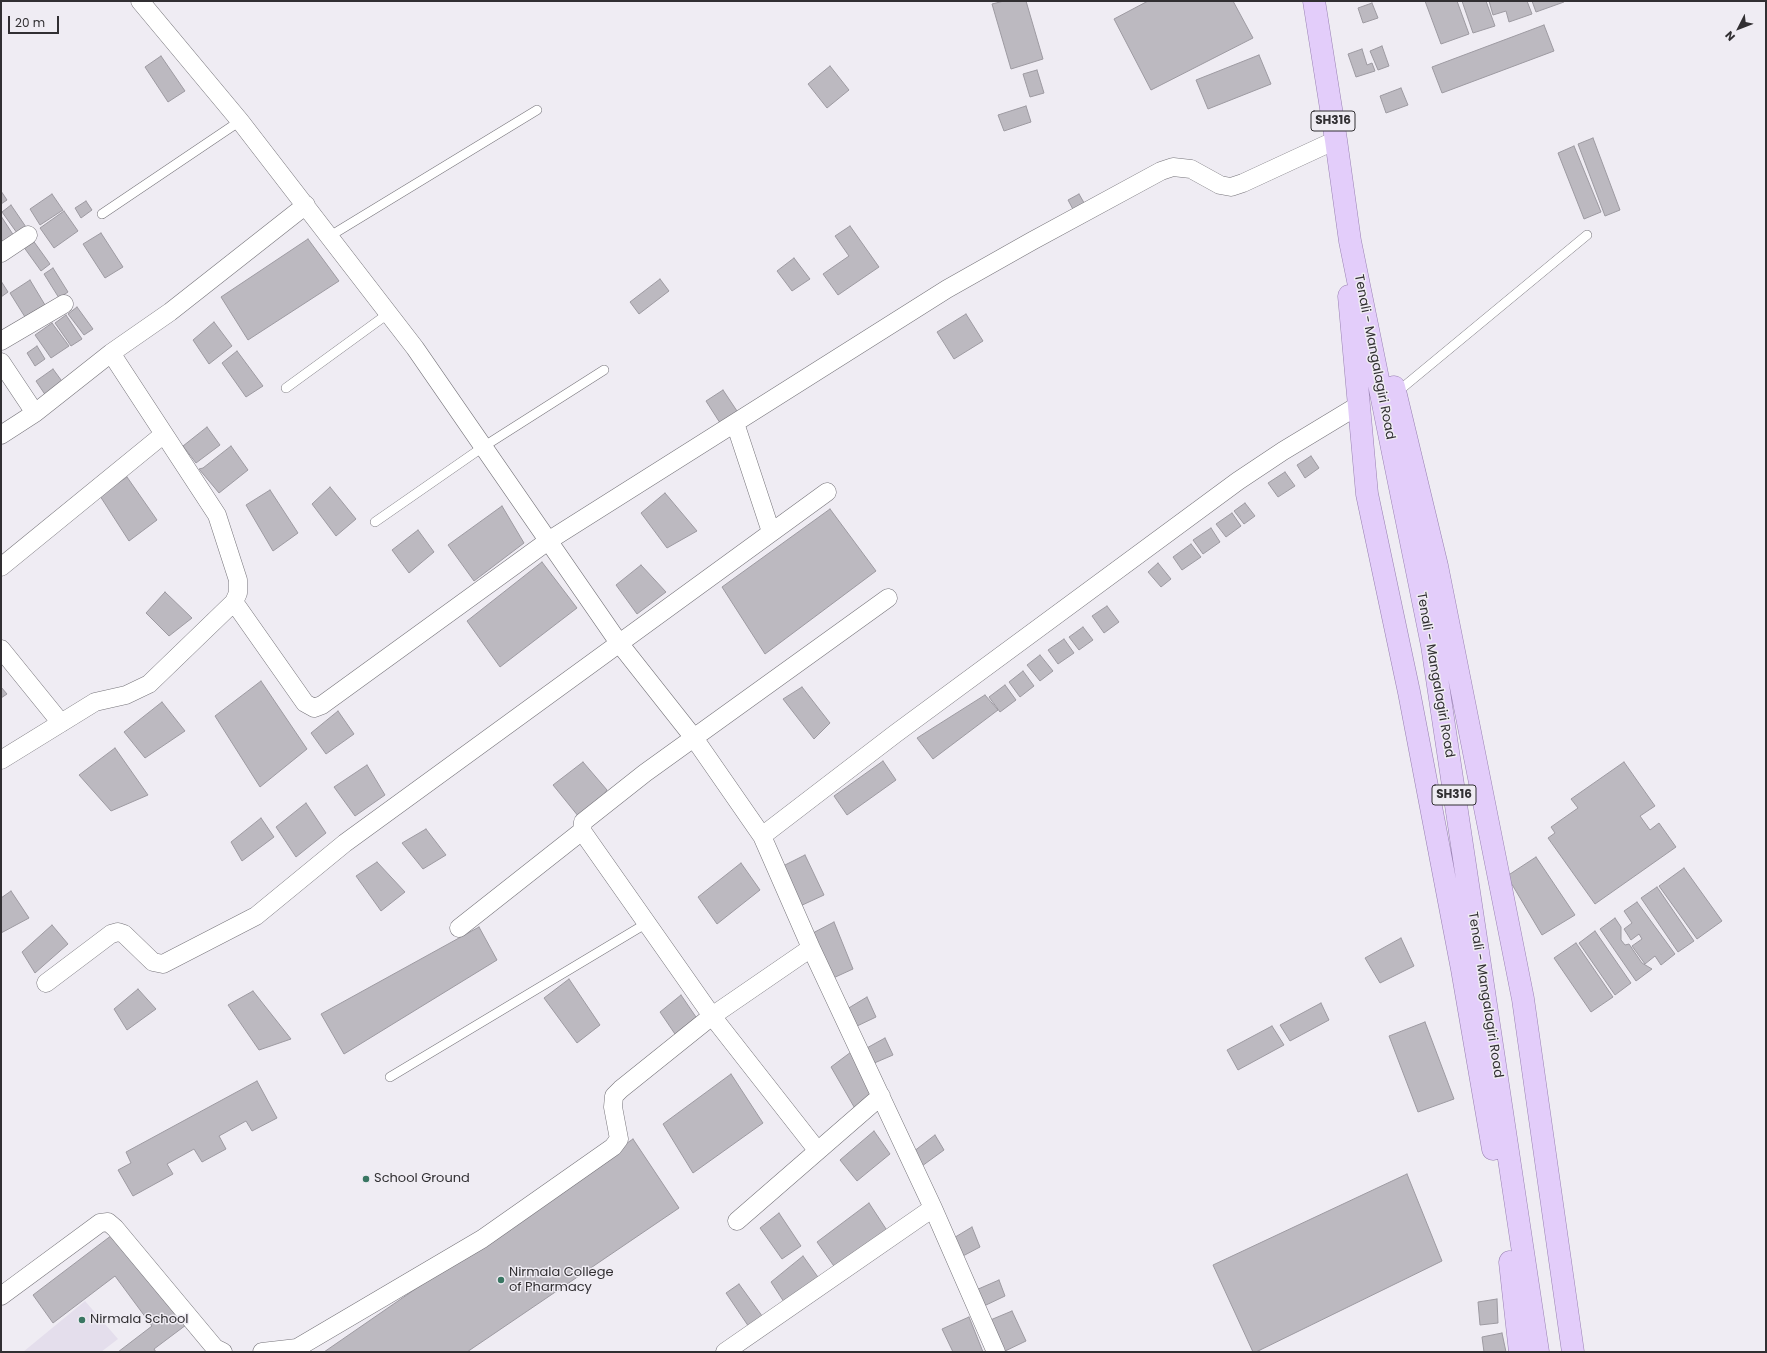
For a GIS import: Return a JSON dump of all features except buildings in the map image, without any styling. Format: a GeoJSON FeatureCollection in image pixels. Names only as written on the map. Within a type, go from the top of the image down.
{"type":"FeatureCollection","features":[{"type":"Feature","properties":{"kind":"main road","name":"Tenali - Mangalagiri Road"},"geometry":{"type":"LineString","coordinates":[[1314,1],[1350,241],[1432,645],[1538,1352]]}},
{"type":"Feature","properties":{"kind":"main road"},"geometry":{"type":"LineString","coordinates":[[1344,197],[1396,393],[1437,566],[1523,999],[1573,1352]]}},
{"type":"Feature","properties":{"kind":"main road"},"geometry":{"type":"LineString","coordinates":[[1344,197],[1347,274],[1367,494],[1409,692],[1462,969],[1507,1235],[1520,1352]]}},
{"type":"Feature","properties":{"kind":"street"},"geometry":{"type":"LineString","coordinates":[[140,1],[240,121],[416,348],[619,643],[694,738],[762,836],[811,948],[933,1208],[996,1352]]}},
{"type":"Feature","properties":{"kind":"street"},"geometry":{"type":"LineString","coordinates":[[234,602],[305,703],[314,708],[322,705],[548,541],[947,289],[1161,171],[1173,167],[1191,169],[1220,185],[1231,186],[1243,183],[1336,140]]}},
{"type":"Feature","properties":{"kind":"street"},"geometry":{"type":"LineString","coordinates":[[1,435],[35,413],[111,353],[170,312],[306,205]]}},
{"type":"Feature","properties":{"kind":"street"},"geometry":{"type":"LineString","coordinates":[[1,253],[28,235]]}},
{"type":"Feature","properties":{"kind":"street"},"geometry":{"type":"LineString","coordinates":[[1,341],[64,304]]}},
{"type":"Feature","properties":{"kind":"street"},"geometry":{"type":"LineString","coordinates":[[1,760],[95,702],[126,695],[149,684],[234,602],[238,593],[238,580],[217,515],[111,353]]}},
{"type":"Feature","properties":{"kind":"street"},"geometry":{"type":"LineString","coordinates":[[1,362],[35,413]]}},
{"type":"Feature","properties":{"kind":"street"},"geometry":{"type":"LineString","coordinates":[[762,836],[895,734],[1238,481],[1283,451],[1359,405]]}},
{"type":"Feature","properties":{"kind":"street"},"geometry":{"type":"LineString","coordinates":[[735,423],[771,532]]}},
{"type":"Feature","properties":{"kind":"street"},"geometry":{"type":"LineString","coordinates":[[1,567],[164,434]]}},
{"type":"Feature","properties":{"kind":"street"},"geometry":{"type":"LineString","coordinates":[[46,983],[112,934],[118,932],[124,934],[153,962],[163,964],[256,916],[345,843],[827,492]]}},
{"type":"Feature","properties":{"kind":"street"},"geometry":{"type":"LineString","coordinates":[[459,928],[582,831],[584,822],[645,773],[888,598]]}},
{"type":"Feature","properties":{"kind":"street"},"geometry":{"type":"LineString","coordinates":[[1,650],[61,723]]}},
{"type":"Feature","properties":{"kind":"street"},"geometry":{"type":"LineString","coordinates":[[582,831],[712,1016],[817,1150]]}},
{"type":"Feature","properties":{"kind":"street"},"geometry":{"type":"LineString","coordinates":[[262,1352],[296,1348],[310,1340],[482,1239],[613,1147],[619,1139],[613,1107],[614,1096],[621,1088],[712,1016],[811,948]]}},
{"type":"Feature","properties":{"kind":"street"},"geometry":{"type":"LineString","coordinates":[[737,1221],[881,1096]]}},
{"type":"Feature","properties":{"kind":"street"},"geometry":{"type":"LineString","coordinates":[[724,1352],[933,1208]]}},
{"type":"Feature","properties":{"kind":"street"},"geometry":{"type":"LineString","coordinates":[[1,1296],[100,1223],[108,1222],[115,1228],[215,1348],[223,1352]]}},
{"type":"Feature","properties":{"kind":"lane"},"geometry":{"type":"LineString","coordinates":[[330,236],[537,110]]}},
{"type":"Feature","properties":{"kind":"lane"},"geometry":{"type":"LineString","coordinates":[[102,214],[240,121]]}},
{"type":"Feature","properties":{"kind":"lane"},"geometry":{"type":"LineString","coordinates":[[1396,393],[1587,235]]}},
{"type":"Feature","properties":{"kind":"lane"},"geometry":{"type":"LineString","coordinates":[[286,388],[389,313]]}},
{"type":"Feature","properties":{"kind":"lane"},"geometry":{"type":"LineString","coordinates":[[375,522],[483,447],[604,370]]}},
{"type":"Feature","properties":{"kind":"lane"},"geometry":{"type":"LineString","coordinates":[[390,1077],[647,924]]}},
{"type":"Feature","properties":{"kind":"shaded area","name":"Nirmala School"},"geometry":{"type":"Polygon","coordinates":[[[85,1301],[118,1339],[101,1352],[23,1352],[85,1301]]]}},
{"type":"Feature","properties":{"kind":"place","name":"School Ground"},"geometry":{"type":"Point","coordinates":[366,1179]}},
{"type":"Feature","properties":{"kind":"place","name":"Nirmala College of Pharmacy"},"geometry":{"type":"Point","coordinates":[501,1280]}},
{"type":"Feature","properties":{"kind":"place","name":"Nirmala School"},"geometry":{"type":"Point","coordinates":[82,1320]}}]}
